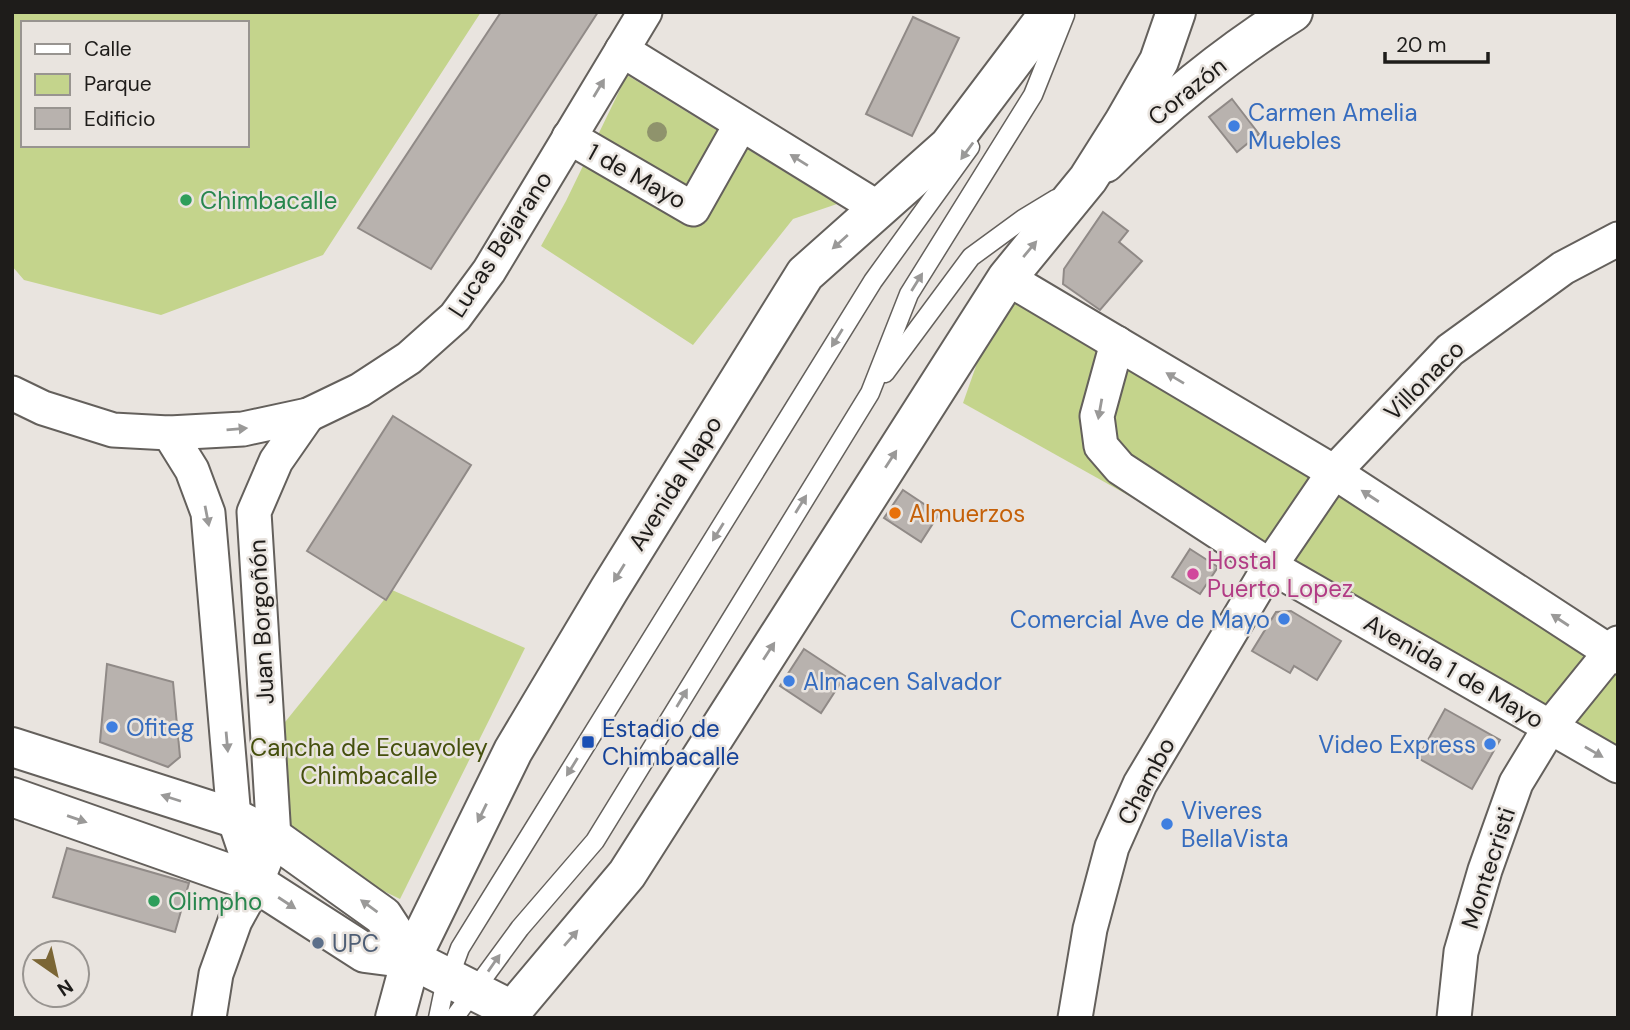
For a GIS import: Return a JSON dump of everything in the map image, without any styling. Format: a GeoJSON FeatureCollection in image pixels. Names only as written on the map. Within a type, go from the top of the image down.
{"type":"FeatureCollection","features":[{"type":"Feature","properties":{"kind":"main road","name":"Avenida Napo"},"geometry":{"type":"LineString","coordinates":[[395,1018],[411,959],[513,751],[609,590],[805,274],[949,146],[1050,12]]}},
{"type":"Feature","properties":{"kind":"main road"},"geometry":{"type":"LineString","coordinates":[[12,747],[255,833],[383,916],[411,959],[460,996],[515,1015],[626,874],[1007,278],[1088,179],[1158,61],[1175,12]]}},
{"type":"Feature","properties":{"kind":"main road","name":"Corazón"},"geometry":{"type":"LineString","coordinates":[[1088,179],[1161,111],[1293,12]]}},
{"type":"Feature","properties":{"kind":"main road"},"geometry":{"type":"LineString","coordinates":[[12,797],[256,883],[365,953],[411,959]]}},
{"type":"Feature","properties":{"kind":"street","name":"Lucas Bejarano"},"geometry":{"type":"LineString","coordinates":[[12,393],[43,408],[113,430],[169,433],[243,429],[308,415],[360,390],[408,358],[455,317],[489,271],[645,12]]}},
{"type":"Feature","properties":{"kind":"street"},"geometry":{"type":"LineString","coordinates":[[622,50],[878,208]]}},
{"type":"Feature","properties":{"kind":"street","name":"1 de Mayo"},"geometry":{"type":"LineString","coordinates":[[569,137],[693,209],[741,124]]}},
{"type":"Feature","properties":{"kind":"street","name":"Villonaco"},"geometry":{"type":"LineString","coordinates":[[1270,566],[1334,472],[1450,350],[1563,268],[1618,239]]}},
{"type":"Feature","properties":{"kind":"street"},"geometry":{"type":"LineString","coordinates":[[1007,278],[1334,472],[1615,651]]}},
{"type":"Feature","properties":{"kind":"street","name":"Avenida 1 de Mayo"},"geometry":{"type":"LineString","coordinates":[[1116,343],[1097,416],[1101,446],[1120,468],[1270,566],[1618,766]]}},
{"type":"Feature","properties":{"kind":"street","name":"Juan Borgoñón"},"geometry":{"type":"LineString","coordinates":[[209,1018],[220,963],[235,921],[256,883],[254,512],[276,461],[308,415]]}},
{"type":"Feature","properties":{"kind":"street","name":"Juan Borgoñón"},"geometry":{"type":"LineString","coordinates":[[169,433],[192,470],[208,513],[255,833],[256,883]]}},
{"type":"Feature","properties":{"kind":"street","name":"Chambo"},"geometry":{"type":"LineString","coordinates":[[1075,1018],[1090,929],[1112,847],[1140,784],[1270,566]]}},
{"type":"Feature","properties":{"kind":"street","name":"Montecristi"},"geometry":{"type":"LineString","coordinates":[[1454,1018],[1461,952],[1485,870],[1516,783],[1550,727],[1615,651]]}},
{"type":"Feature","properties":{"kind":"lane"},"geometry":{"type":"LineString","coordinates":[[460,996],[460,948],[873,281],[1014,86],[1058,12]]}},
{"type":"Feature","properties":{"kind":"lane"},"geometry":{"type":"LineString","coordinates":[[870,393],[909,294],[1033,95],[1066,12]]}},
{"type":"Feature","properties":{"kind":"lane"},"geometry":{"type":"LineString","coordinates":[[438,1018],[595,841],[870,393],[971,257],[1023,219],[1088,179]]}},
{"type":"Feature","properties":{"kind":"green space","name":"Chimbacalle"},"geometry":{"type":"Polygon","coordinates":[[[12,12],[481,12],[323,255],[161,315],[24,280],[12,266],[12,12]]]}},
{"type":"Feature","properties":{"kind":"green space"},"geometry":{"type":"Polygon","coordinates":[[[627,75],[837,204],[793,219],[693,345],[541,246],[566,201],[627,75]]]}},
{"type":"Feature","properties":{"kind":"green space"},"geometry":{"type":"Polygon","coordinates":[[[1007,278],[1618,649],[1618,769],[963,403],[1007,278]]]}},
{"type":"Feature","properties":{"kind":"green space","name":"Cancha de Ecuavoley Chimbacalle"},"geometry":{"type":"Polygon","coordinates":[[[392,590],[525,648],[400,899],[274,838],[281,727],[392,590]]]}},
{"type":"Feature","properties":{"kind":"building"},"geometry":{"type":"Polygon","coordinates":[[[501,12],[598,12],[431,269],[358,228],[501,12]]]}},
{"type":"Feature","properties":{"kind":"building"},"geometry":{"type":"Polygon","coordinates":[[[913,17],[959,38],[912,136],[866,114],[913,17]]]}},
{"type":"Feature","properties":{"kind":"building","name":"Carmen Amelia Muebles"},"geometry":{"type":"Polygon","coordinates":[[[1232,99],[1259,134],[1237,152],[1209,117],[1232,99]]]}},
{"type":"Feature","properties":{"kind":"building"},"geometry":{"type":"Polygon","coordinates":[[[1103,212],[1128,231],[1119,242],[1142,261],[1100,310],[1063,284],[1064,269],[1103,212]]]}},
{"type":"Feature","properties":{"kind":"building"},"geometry":{"type":"Polygon","coordinates":[[[393,416],[471,465],[386,600],[307,551],[393,416]]]}},
{"type":"Feature","properties":{"kind":"building"},"geometry":{"type":"Polygon","coordinates":[[[903,490],[939,514],[921,542],[884,518],[903,490]]]}},
{"type":"Feature","properties":{"kind":"building","name":"Hostal Puerto Lopez"},"geometry":{"type":"Polygon","coordinates":[[[1190,549],[1218,567],[1200,594],[1172,577],[1190,549]]]}},
{"type":"Feature","properties":{"kind":"building"},"geometry":{"type":"Polygon","coordinates":[[[1291,611],[1341,641],[1317,680],[1294,666],[1290,673],[1252,651],[1276,612],[1291,611]]]}},
{"type":"Feature","properties":{"kind":"building"},"geometry":{"type":"Polygon","coordinates":[[[804,649],[845,676],[821,713],[780,686],[804,649]]]}},
{"type":"Feature","properties":{"kind":"building"},"geometry":{"type":"Polygon","coordinates":[[[107,664],[173,682],[180,757],[168,767],[100,742],[107,664]]]}},
{"type":"Feature","properties":{"kind":"building"},"geometry":{"type":"Polygon","coordinates":[[[1445,709],[1500,740],[1472,789],[1418,758],[1445,709]]]}},
{"type":"Feature","properties":{"kind":"building"},"geometry":{"type":"Polygon","coordinates":[[[67,848],[189,883],[175,932],[53,897],[67,848]]]}},
{"type":"Feature","properties":{"kind":"place","name":"Carmen Amelia Muebles"},"geometry":{"type":"Point","coordinates":[1234,126]}},
{"type":"Feature","properties":{"kind":"place","name":"Chimbacalle"},"geometry":{"type":"Point","coordinates":[186,200]}},
{"type":"Feature","properties":{"kind":"place","name":"Almuerzos"},"geometry":{"type":"Point","coordinates":[895,513]}},
{"type":"Feature","properties":{"kind":"place","name":"Hostal Puerto Lopez"},"geometry":{"type":"Point","coordinates":[1193,574]}},
{"type":"Feature","properties":{"kind":"place","name":"Comercial Ave de Mayo"},"geometry":{"type":"Point","coordinates":[1284,619]}},
{"type":"Feature","properties":{"kind":"place","name":"Almacen Salvador"},"geometry":{"type":"Point","coordinates":[789,681]}},
{"type":"Feature","properties":{"kind":"place","name":"Ofiteg"},"geometry":{"type":"Point","coordinates":[112,727]}},
{"type":"Feature","properties":{"kind":"place","name":"Estadio de Chimbacalle"},"geometry":{"type":"Point","coordinates":[588,742]}},
{"type":"Feature","properties":{"kind":"place","name":"Video Express"},"geometry":{"type":"Point","coordinates":[1490,744]}},
{"type":"Feature","properties":{"kind":"place","name":"Viveres BellaVista"},"geometry":{"type":"Point","coordinates":[1167,824]}},
{"type":"Feature","properties":{"kind":"place","name":"Olimpho"},"geometry":{"type":"Point","coordinates":[154,901]}},
{"type":"Feature","properties":{"kind":"place","name":"UPC"},"geometry":{"type":"Point","coordinates":[318,943]}}]}
